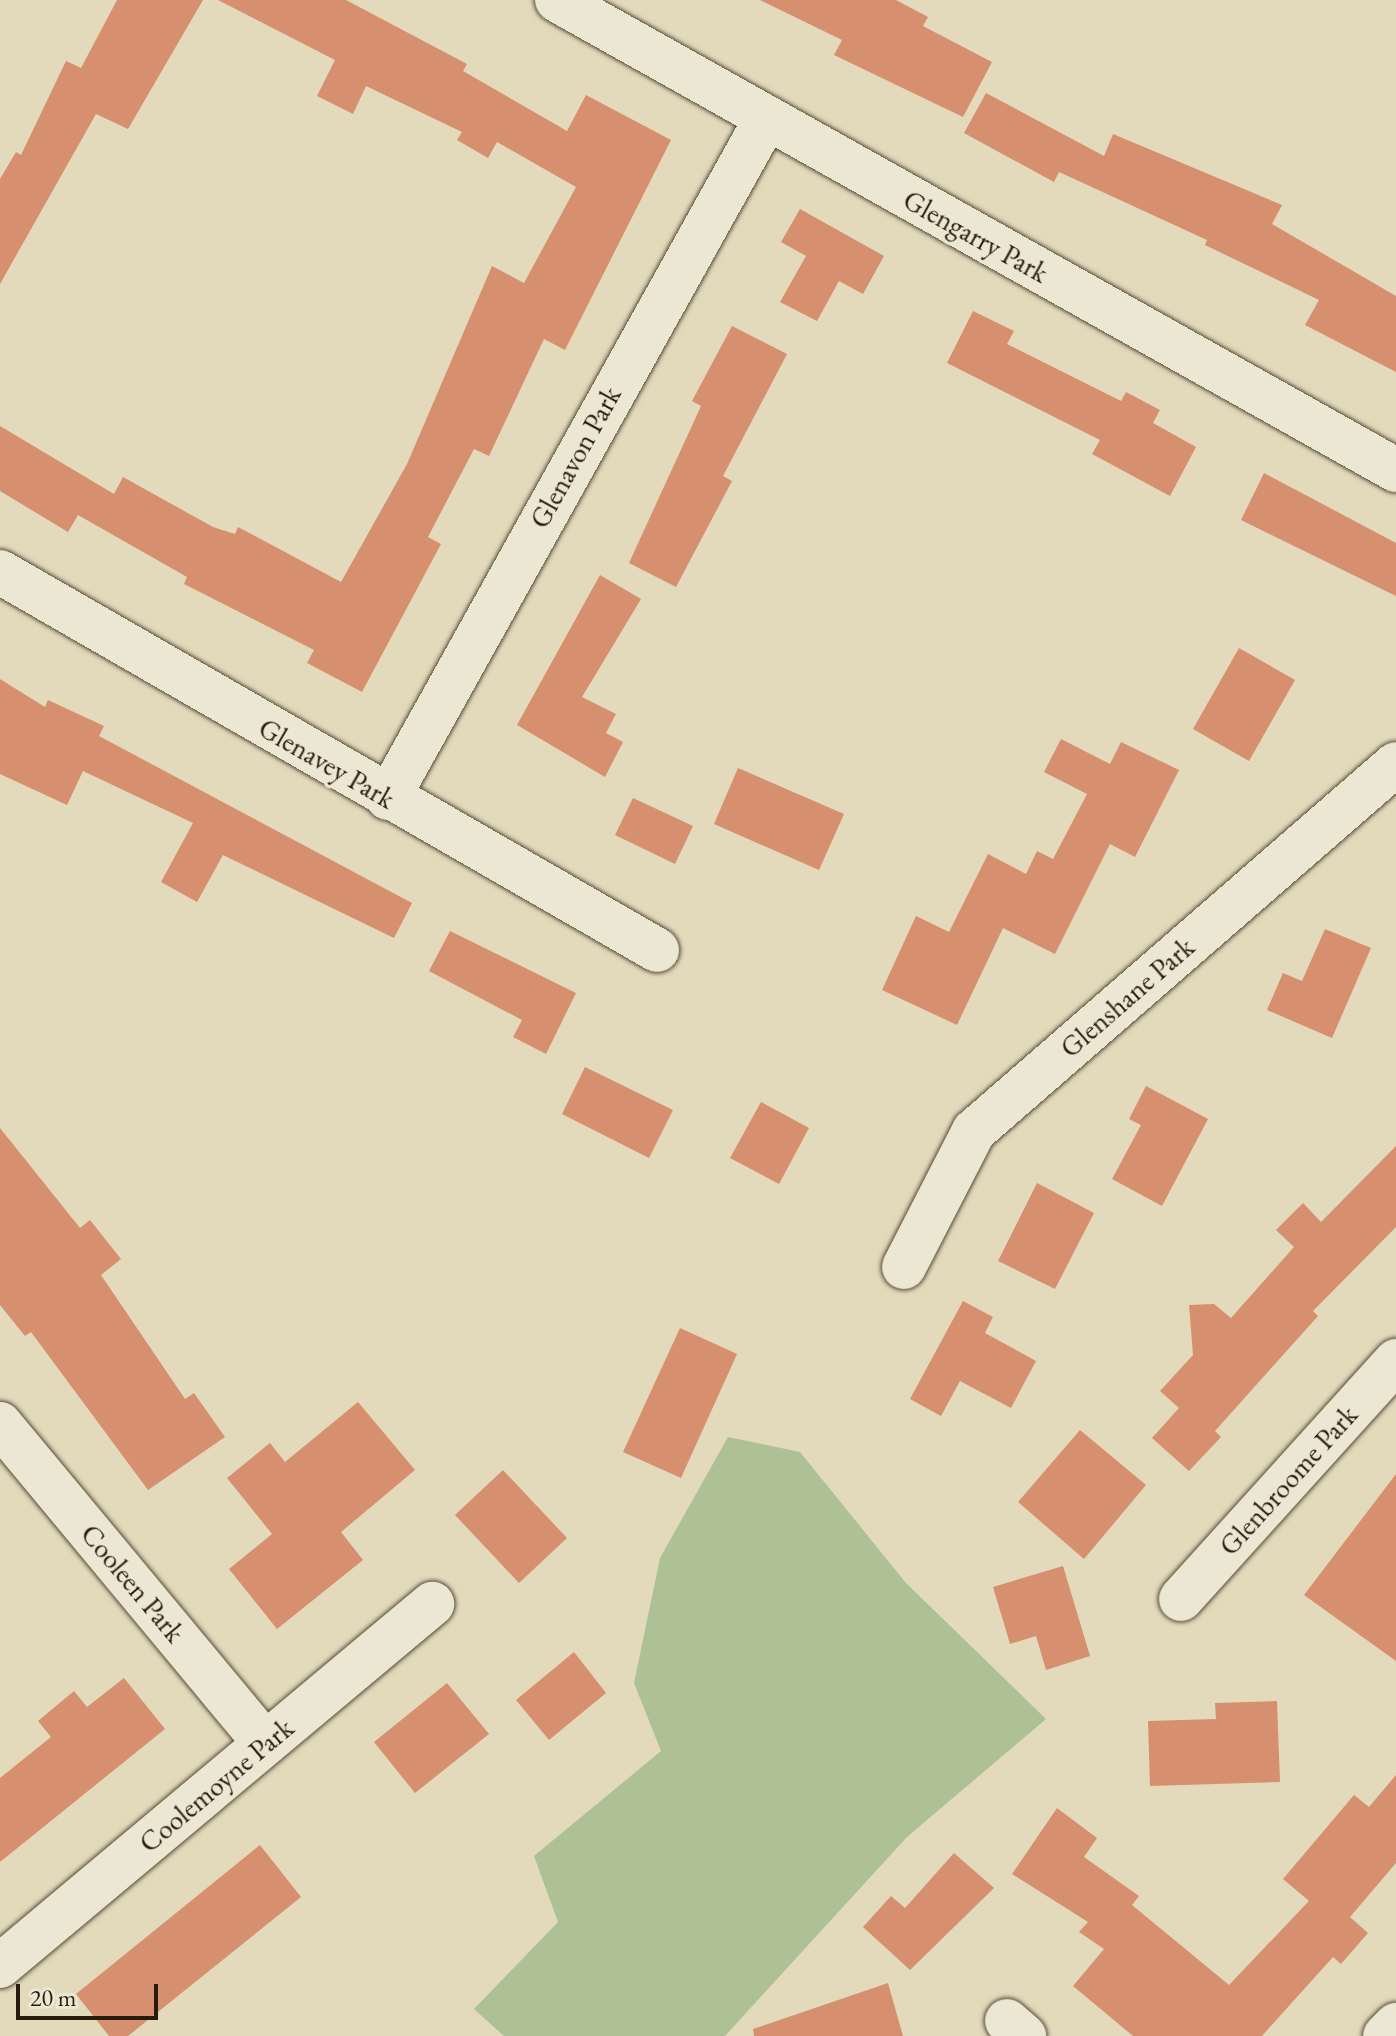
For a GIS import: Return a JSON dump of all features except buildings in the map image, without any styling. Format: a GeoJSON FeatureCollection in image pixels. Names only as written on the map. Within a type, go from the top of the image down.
{"type":"FeatureCollection","features":[{"type":"Feature","properties":{"kind":"street","name":"Glengarry Park"},"geometry":{"type":"LineString","coordinates":[[557,0],[1396,470]]}},
{"type":"Feature","properties":{"kind":"street","name":"Glenavon Park"},"geometry":{"type":"LineString","coordinates":[[388,798],[766,119]]}},
{"type":"Feature","properties":{"kind":"street","name":"Glenavey Park"},"geometry":{"type":"LineString","coordinates":[[0,572],[657,950]]}},
{"type":"Feature","properties":{"kind":"street","name":"Glenshane Park"},"geometry":{"type":"LineString","coordinates":[[904,1267],[974,1131],[1396,764]]}},
{"type":"Feature","properties":{"kind":"street","name":"Glenbroome Park"},"geometry":{"type":"LineString","coordinates":[[1181,1599],[1396,1361]]}},
{"type":"Feature","properties":{"kind":"street","name":"Cooleen Park"},"geometry":{"type":"LineString","coordinates":[[0,1424],[265,1743]]}},
{"type":"Feature","properties":{"kind":"street","name":"Coolemoyne Park"},"geometry":{"type":"LineString","coordinates":[[0,1966],[432,1604]]}},
{"type":"Feature","properties":{"kind":"street"},"geometry":{"type":"LineString","coordinates":[[1385,2036],[1396,2025]]}},
{"type":"Feature","properties":{"kind":"green space"},"geometry":{"type":"Polygon","coordinates":[[[728,1437],[800,1452],[906,1583],[1046,1719],[907,1837],[725,2036],[504,2036],[474,2009],[558,1922],[534,1856],[661,1751],[634,1683],[660,1558],[728,1437]]]}}]}
